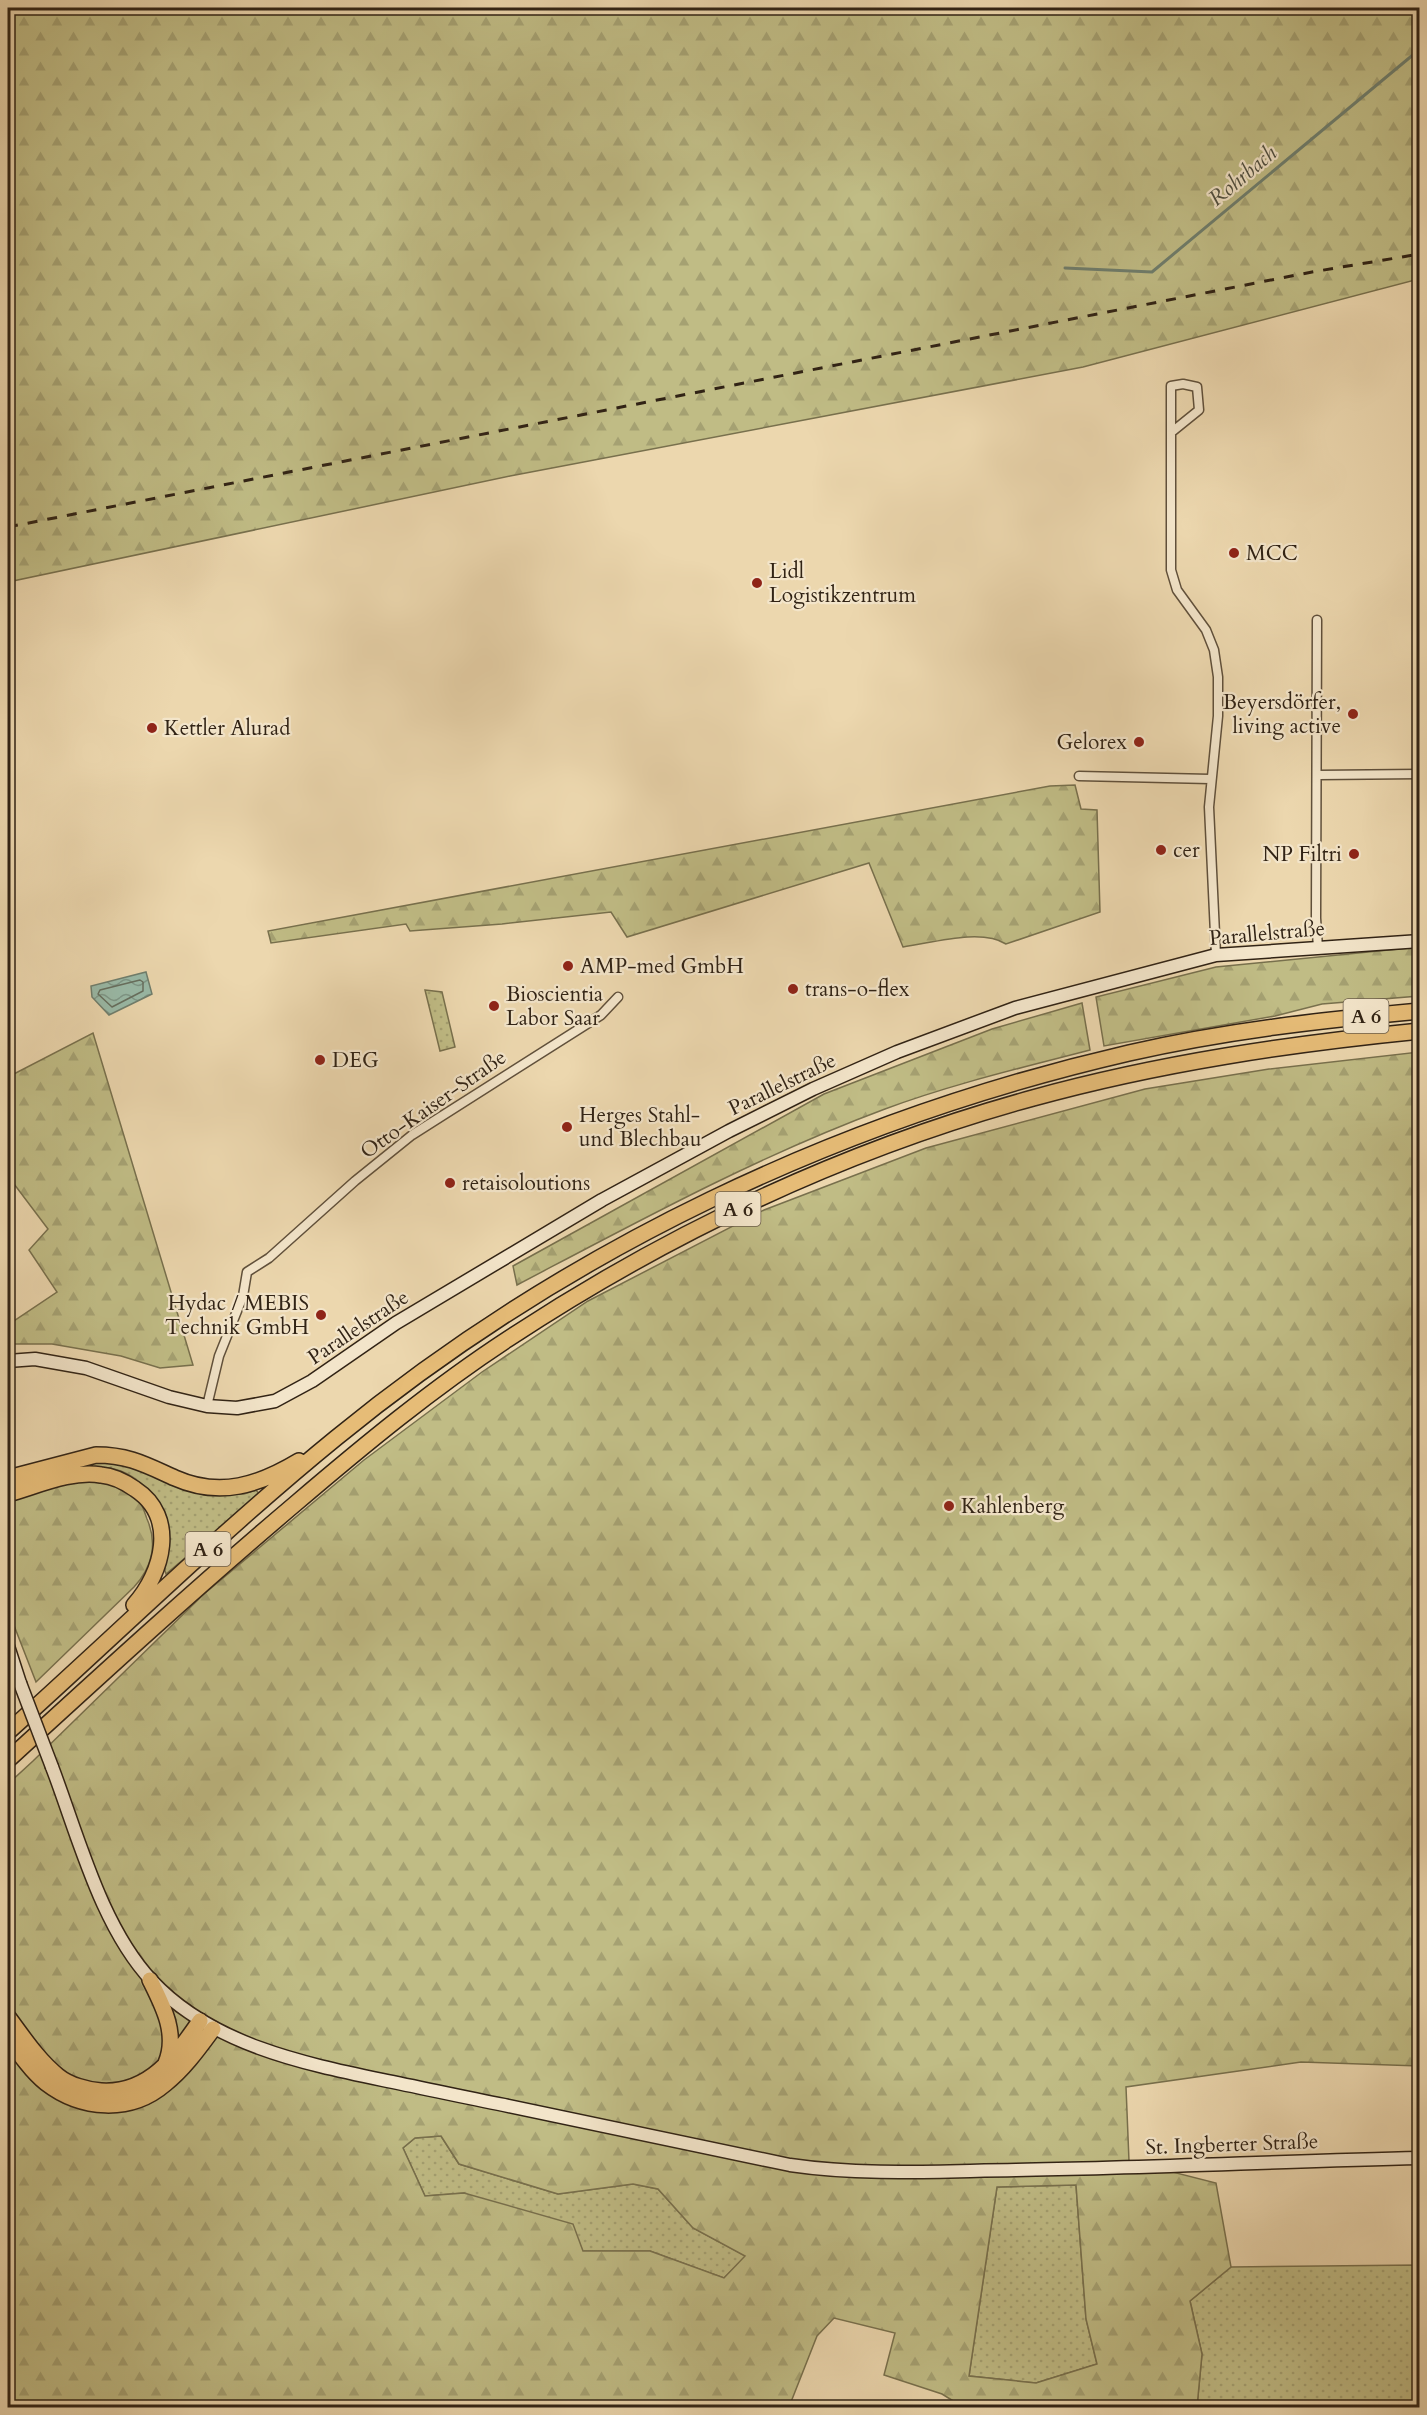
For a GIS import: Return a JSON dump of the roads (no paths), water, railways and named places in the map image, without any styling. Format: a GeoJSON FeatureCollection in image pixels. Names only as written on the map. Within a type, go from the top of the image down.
{"type":"FeatureCollection","features":[{"type":"Feature","properties":{"kind":"highway","name":"A 6"},"geometry":{"type":"LineString","coordinates":[[8,1732],[204,1552],[337,1437],[433,1365],[497,1321],[568,1276],[702,1203],[816,1151],[946,1103],[1031,1078],[1131,1053],[1312,1021],[1419,1011]]}},
{"type":"Feature","properties":{"kind":"highway","name":"A 6"},"geometry":{"type":"LineString","coordinates":[[8,1760],[270,1525],[352,1455],[444,1384],[506,1340],[580,1294],[704,1226],[744,1206],[889,1145],[950,1123],[1035,1098],[1136,1073],[1210,1058],[1314,1041],[1419,1032]]}},
{"type":"Feature","properties":{"kind":"highway"},"geometry":{"type":"LineString","coordinates":[[8,1478],[96,1455],[110,1455],[140,1460],[198,1486],[219,1489],[240,1487],[261,1482],[283,1471],[337,1437]]}},
{"type":"Feature","properties":{"kind":"highway"},"geometry":{"type":"LineString","coordinates":[[8,1494],[85,1474],[103,1475],[123,1481],[141,1493],[153,1507],[163,1537],[156,1572],[143,1595],[82,1663]]}},
{"type":"Feature","properties":{"kind":"highway"},"geometry":{"type":"LineString","coordinates":[[150,1980],[171,2033],[169,2055],[164,2066]]}},
{"type":"Feature","properties":{"kind":"highway"},"geometry":{"type":"LineString","coordinates":[[8,2017],[44,2064],[60,2078],[87,2090],[118,2092],[143,2083],[207,2025]]}},
{"type":"Feature","properties":{"kind":"highway"},"geometry":{"type":"LineString","coordinates":[[8,2037],[45,2082],[68,2097],[96,2105],[121,2105],[148,2096],[165,2084],[207,2025]]}},
{"type":"Feature","properties":{"kind":"main road","name":"Parallelstraße"},"geometry":{"type":"LineString","coordinates":[[8,1361],[35,1359],[75,1365],[169,1397],[207,1406],[237,1408],[275,1401],[291,1393],[396,1323],[602,1200],[729,1131],[823,1084],[897,1052],[1015,1008],[1216,955],[1419,941]]}},
{"type":"Feature","properties":{"kind":"main road","name":"St. Ingberter Straße"},"geometry":{"type":"LineString","coordinates":[[8,1646],[94,1880],[124,1944],[150,1980],[171,2000],[207,2025],[258,2047],[334,2069],[790,2165],[852,2172],[1047,2170],[1419,2158]]}},
{"type":"Feature","properties":{"kind":"street"},"geometry":{"type":"LineString","coordinates":[[1173,431],[1199,410],[1197,387],[1184,384],[1171,386],[1173,431],[1171,570],[1177,590],[1206,630],[1215,650],[1218,716],[1209,807],[1216,955]]}},
{"type":"Feature","properties":{"kind":"street"},"geometry":{"type":"LineString","coordinates":[[1317,620],[1316,918],[1318,948]]}},
{"type":"Feature","properties":{"kind":"street"},"geometry":{"type":"LineString","coordinates":[[1318,775],[1419,774]]}},
{"type":"Feature","properties":{"kind":"street"},"geometry":{"type":"LineString","coordinates":[[1079,776],[1210,779]]}},
{"type":"Feature","properties":{"kind":"street","name":"Otto-Kaiser-Straße"},"geometry":{"type":"LineString","coordinates":[[207,1406],[219,1356],[243,1296],[247,1272],[269,1258],[355,1181],[412,1135],[601,1015],[618,997]]}},
{"type":"Feature","properties":{"kind":"water"},"geometry":{"type":"Polygon","coordinates":[[[146,972],[152,994],[109,1015],[92,997],[91,986],[146,972]]]}},
{"type":"Feature","properties":{"kind":"waterway","name":"Rohrbach"},"geometry":{"type":"LineString","coordinates":[[1065,268],[1152,272],[1420,49]]}},
{"type":"Feature","properties":{"kind":"railway"},"geometry":{"type":"LineString","coordinates":[[8,527],[1312,272],[1420,254]]}},
{"type":"Feature","properties":{"kind":"place","name":"MCC"},"geometry":{"type":"Point","coordinates":[1234,553]}},
{"type":"Feature","properties":{"kind":"place","name":"Lidl Logistikzentrum"},"geometry":{"type":"Point","coordinates":[757,583]}},
{"type":"Feature","properties":{"kind":"place","name":"Beyersdörfer, living active"},"geometry":{"type":"Point","coordinates":[1353,714]}},
{"type":"Feature","properties":{"kind":"place","name":"Kettler Alurad"},"geometry":{"type":"Point","coordinates":[152,728]}},
{"type":"Feature","properties":{"kind":"place","name":"Gelorex"},"geometry":{"type":"Point","coordinates":[1139,742]}},
{"type":"Feature","properties":{"kind":"place","name":"cer"},"geometry":{"type":"Point","coordinates":[1161,850]}},
{"type":"Feature","properties":{"kind":"place","name":"NP Filtri"},"geometry":{"type":"Point","coordinates":[1354,854]}},
{"type":"Feature","properties":{"kind":"place","name":"AMP-med GmbH"},"geometry":{"type":"Point","coordinates":[568,966]}},
{"type":"Feature","properties":{"kind":"place","name":"trans-o-flex"},"geometry":{"type":"Point","coordinates":[793,989]}},
{"type":"Feature","properties":{"kind":"place","name":"Bioscientia Labor Saar"},"geometry":{"type":"Point","coordinates":[494,1006]}},
{"type":"Feature","properties":{"kind":"place","name":"DEG"},"geometry":{"type":"Point","coordinates":[320,1060]}},
{"type":"Feature","properties":{"kind":"place","name":"Herges Stahl- und Blechbau"},"geometry":{"type":"Point","coordinates":[567,1127]}},
{"type":"Feature","properties":{"kind":"place","name":"retaisoloutions"},"geometry":{"type":"Point","coordinates":[450,1183]}},
{"type":"Feature","properties":{"kind":"place","name":"Hydac / MEBIS Technik GmbH"},"geometry":{"type":"Point","coordinates":[321,1315]}},
{"type":"Feature","properties":{"kind":"place","name":"Kahlenberg"},"geometry":{"type":"Point","coordinates":[949,1506]}}]}
